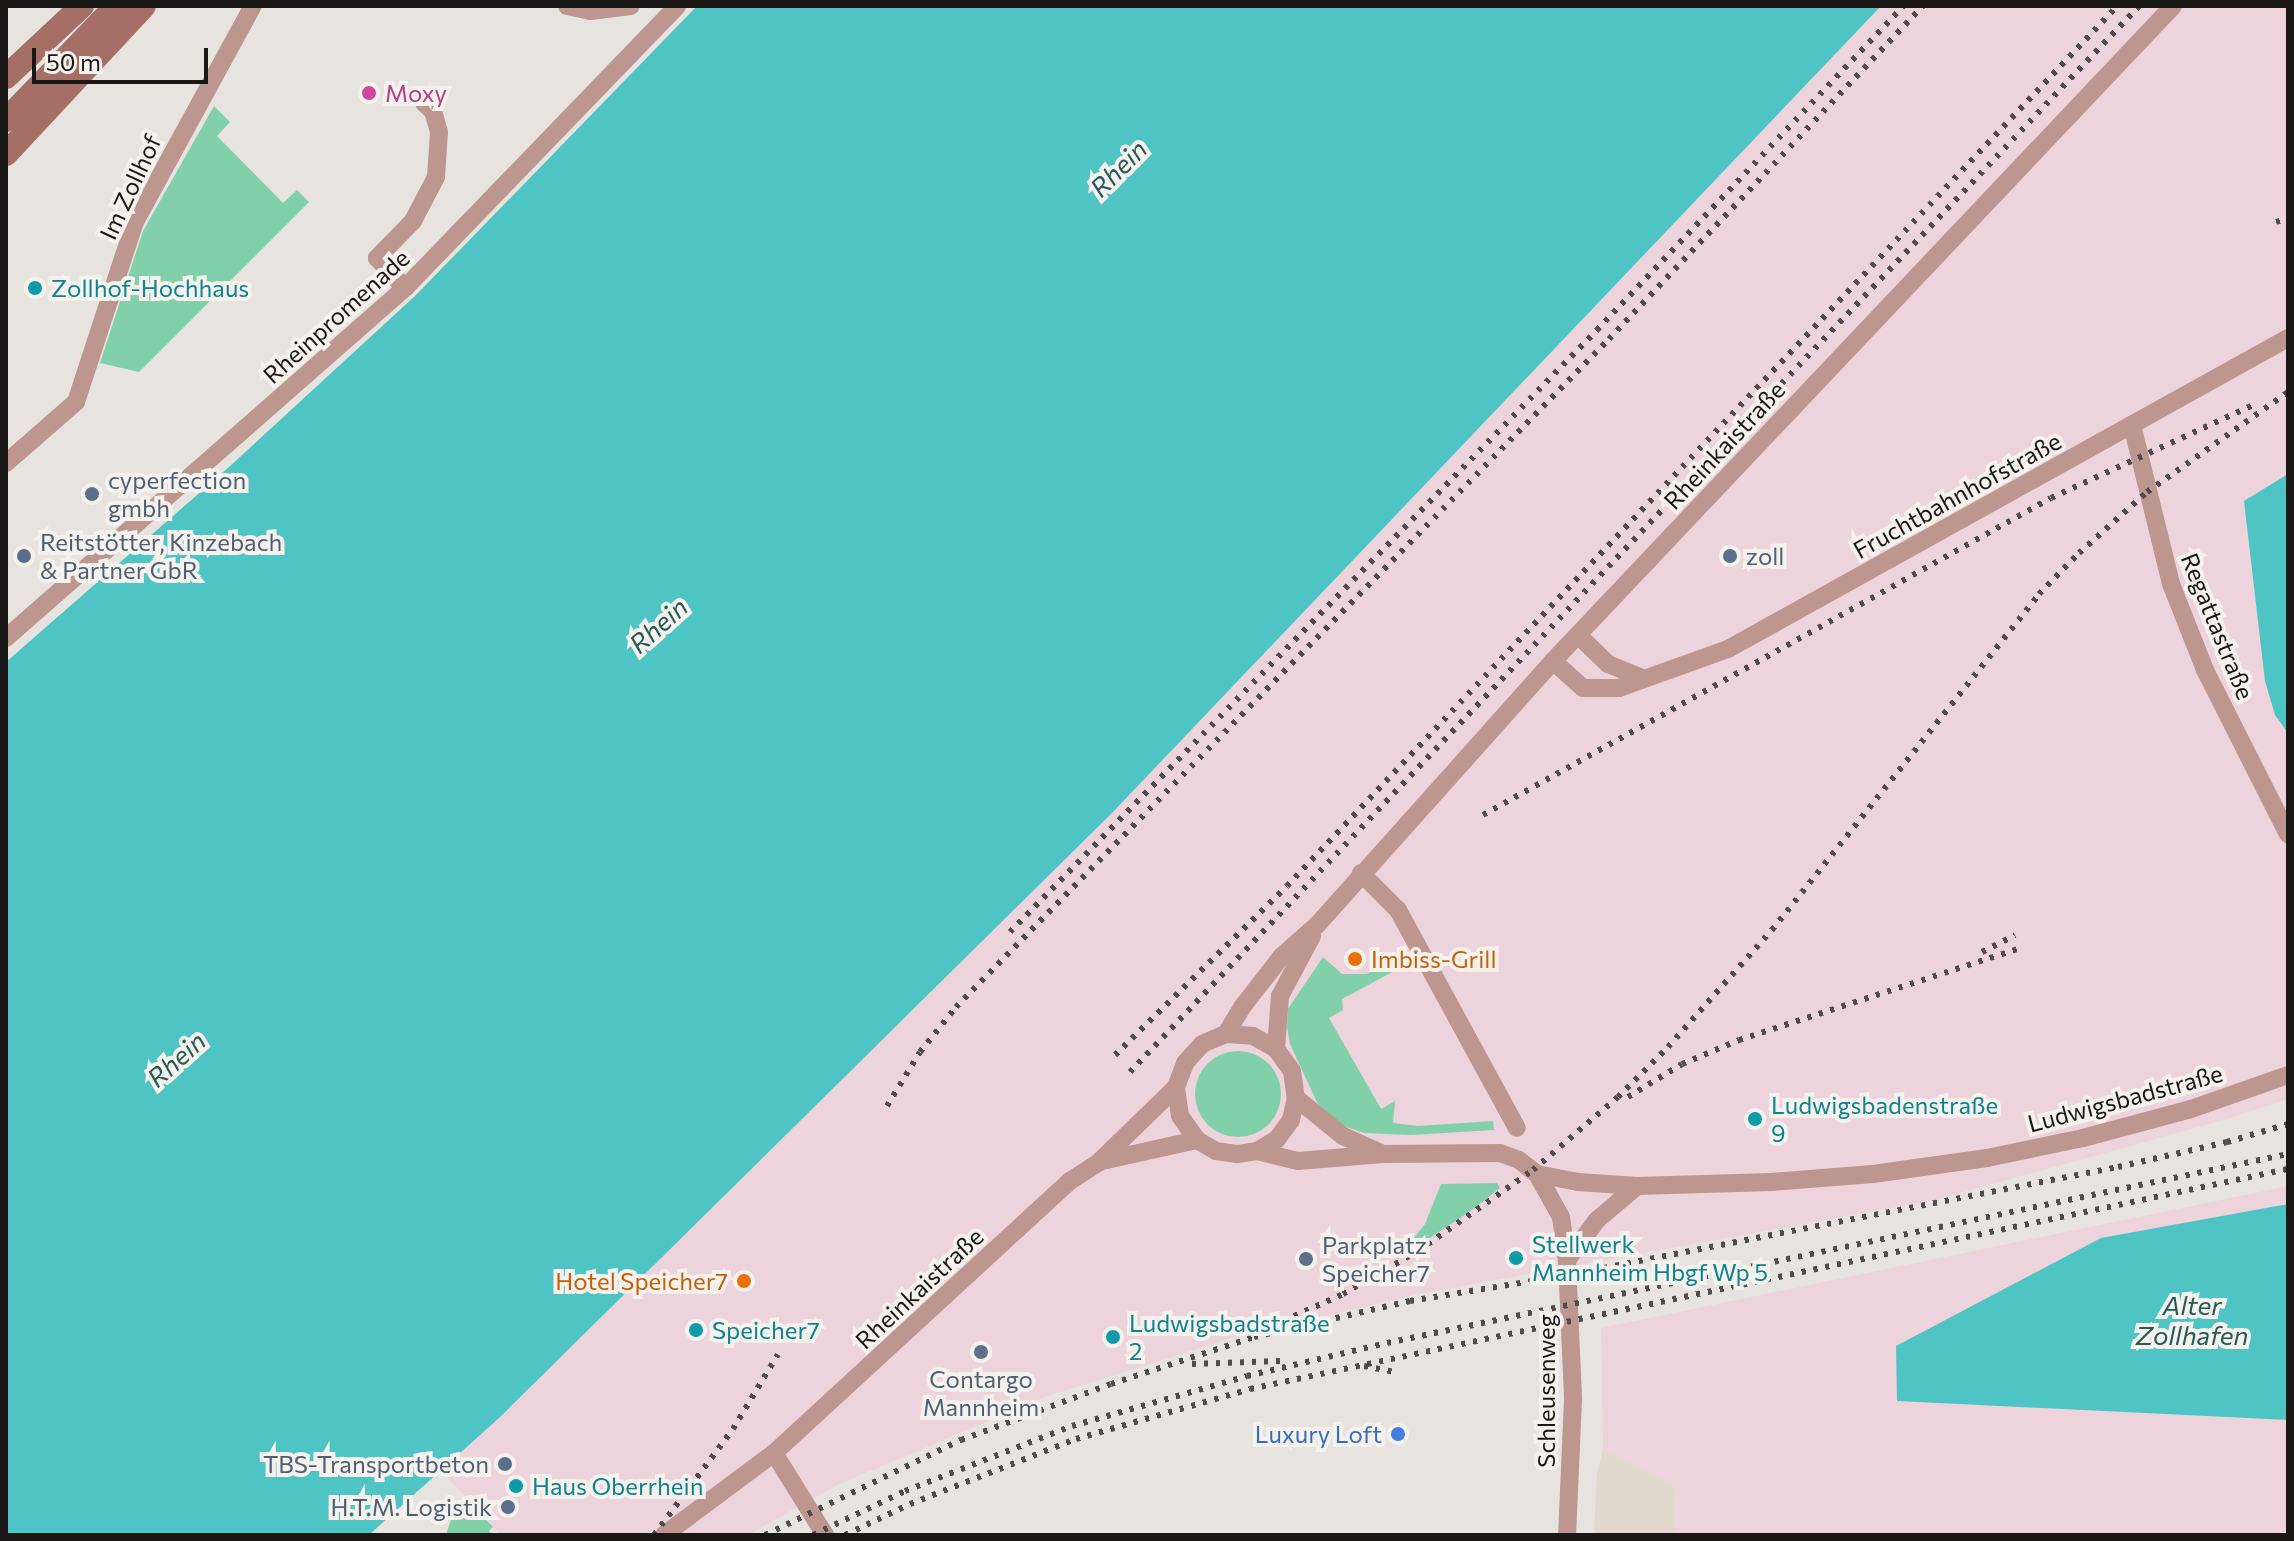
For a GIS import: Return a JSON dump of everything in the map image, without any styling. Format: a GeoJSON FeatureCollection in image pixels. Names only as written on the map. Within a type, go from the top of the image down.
{"type":"FeatureCollection","features":[{"type":"Feature","properties":{"kind":"main road"},"geometry":{"type":"LineString","coordinates":[[6,77],[82,6]]}},
{"type":"Feature","properties":{"kind":"main road"},"geometry":{"type":"LineString","coordinates":[[6,120],[116,6]]}},
{"type":"Feature","properties":{"kind":"main road"},"geometry":{"type":"LineString","coordinates":[[6,154],[144,6]]}},
{"type":"Feature","properties":{"kind":"street","name":"Im Zollhof"},"geometry":{"type":"LineString","coordinates":[[6,463],[76,402],[135,222],[253,6]]}},
{"type":"Feature","properties":{"kind":"street"},"geometry":{"type":"LineString","coordinates":[[567,6],[590,11],[631,6]]}},
{"type":"Feature","properties":{"kind":"street","name":"Rheinpromenade"},"geometry":{"type":"LineString","coordinates":[[6,638],[405,288],[677,6]]}},
{"type":"Feature","properties":{"kind":"street","name":"Rheinkaistraße"},"geometry":{"type":"LineString","coordinates":[[1226,1034],[1243,1006],[1281,957],[1318,924],[1553,661],[2173,6]]}},
{"type":"Feature","properties":{"kind":"street"},"geometry":{"type":"LineString","coordinates":[[405,288],[377,258],[413,221],[436,177],[439,132],[433,111],[424,103]]}},
{"type":"Feature","properties":{"kind":"street","name":"Fruchtbahnhofstraße"},"geometry":{"type":"LineString","coordinates":[[1553,661],[1583,688],[1619,688],[1728,649],[2288,338]]}},
{"type":"Feature","properties":{"kind":"street","name":"Regattastraße"},"geometry":{"type":"LineString","coordinates":[[2132,425],[2171,584],[2205,670],[2288,834]]}},
{"type":"Feature","properties":{"kind":"street"},"geometry":{"type":"LineString","coordinates":[[1578,635],[1608,664],[1643,678]]}},
{"type":"Feature","properties":{"kind":"street"},"geometry":{"type":"LineString","coordinates":[[1361,873],[1398,910],[1517,1128]]}},
{"type":"Feature","properties":{"kind":"street","name":"Rheinkaistraße"},"geometry":{"type":"LineString","coordinates":[[1276,1049],[1280,996],[1318,924]]}},
{"type":"Feature","properties":{"kind":"street"},"geometry":{"type":"LineString","coordinates":[[1257,1151],[1277,1139],[1291,1120],[1296,1098],[1292,1071],[1276,1049],[1253,1036],[1226,1034],[1202,1044],[1185,1063],[1176,1087],[1180,1116],[1197,1140],[1226,1153],[1257,1151],[1298,1161],[1383,1154],[1500,1153],[1519,1160],[1537,1174]]}},
{"type":"Feature","properties":{"kind":"street","name":"Ludwigsbadstraße"},"geometry":{"type":"LineString","coordinates":[[1537,1174],[1578,1182],[1637,1186],[1786,1181],[1873,1174],[1987,1158],[2191,1109],[2288,1075]]}},
{"type":"Feature","properties":{"kind":"street","name":"Rheinkaistraße"},"geometry":{"type":"LineString","coordinates":[[664,1535],[774,1453],[1070,1181],[1099,1162],[1176,1087]]}},
{"type":"Feature","properties":{"kind":"street"},"geometry":{"type":"LineString","coordinates":[[1296,1098],[1343,1136],[1383,1154]]}},
{"type":"Feature","properties":{"kind":"street","name":"Rheinkaistraße"},"geometry":{"type":"LineString","coordinates":[[1099,1162],[1197,1140]]}},
{"type":"Feature","properties":{"kind":"street","name":"Schleusenweg"},"geometry":{"type":"LineString","coordinates":[[1537,1174],[1561,1217],[1567,1260],[1573,1399],[1567,1535]]}},
{"type":"Feature","properties":{"kind":"street"},"geometry":{"type":"LineString","coordinates":[[1567,1260],[1597,1220],[1637,1186]]}},
{"type":"Feature","properties":{"kind":"street"},"geometry":{"type":"LineString","coordinates":[[774,1453],[825,1535]]}},
{"type":"Feature","properties":{"kind":"shaded area"},"geometry":{"type":"Polygon","coordinates":[[[1881,6],[2288,6],[2288,474],[2244,502],[2275,715],[2288,733],[2288,1099],[2224,1120],[1935,1200],[1414,1295],[1232,1338],[1045,1397],[837,1485],[748,1535],[501,1535],[442,1472],[1112,813],[1881,6]]]}},
{"type":"Feature","properties":{"kind":"shaded area"},"geometry":{"type":"Polygon","coordinates":[[[2288,1186],[2288,1204],[2216,1219],[1898,1401],[2288,1420],[2288,1535],[1674,1535],[1675,1485],[1603,1449],[1601,1328],[2288,1186]]]}},
{"type":"Feature","properties":{"kind":"shaded area"},"geometry":{"type":"Polygon","coordinates":[[[1603,1449],[1675,1485],[1674,1535],[1594,1535],[1597,1473],[1603,1449]]]}},
{"type":"Feature","properties":{"kind":"green space"},"geometry":{"type":"Polygon","coordinates":[[[214,106],[230,122],[217,136],[283,203],[297,190],[309,202],[139,372],[100,363],[143,231],[214,106]]]}},
{"type":"Feature","properties":{"kind":"green space"},"geometry":{"type":"Polygon","coordinates":[[[1323,957],[1342,974],[1367,974],[1390,960],[1398,969],[1342,999],[1343,1010],[1329,1018],[1381,1109],[1395,1101],[1393,1123],[1418,1126],[1493,1121],[1494,1130],[1411,1135],[1364,1133],[1322,1113],[1290,1044],[1287,1027],[1288,1009],[1323,957]]]}},
{"type":"Feature","properties":{"kind":"green space"},"geometry":{"type":"Polygon","coordinates":[[[1238,1051],[1254,1055],[1268,1064],[1277,1078],[1281,1094],[1277,1110],[1268,1124],[1254,1133],[1238,1137],[1222,1133],[1208,1124],[1199,1110],[1195,1094],[1199,1078],[1208,1064],[1222,1055],[1238,1051]]]}},
{"type":"Feature","properties":{"kind":"green space"},"geometry":{"type":"Polygon","coordinates":[[[1497,1183],[1500,1188],[1472,1210],[1415,1248],[1410,1243],[1425,1224],[1441,1184],[1497,1183]]]}},
{"type":"Feature","properties":{"kind":"green space"},"geometry":{"type":"Polygon","coordinates":[[[466,1498],[493,1527],[489,1531],[492,1535],[446,1535],[451,1519],[466,1498]]]}},
{"type":"Feature","properties":{"kind":"water","name":"Rhein"},"geometry":{"type":"Polygon","coordinates":[[[697,6],[1881,6],[1112,813],[499,1418],[369,1535],[6,1535],[6,662],[229,467],[416,295],[697,6]]]}},
{"type":"Feature","properties":{"kind":"water"},"geometry":{"type":"Polygon","coordinates":[[[2288,474],[2288,733],[2275,715],[2265,681],[2244,501],[2288,474]]]}},
{"type":"Feature","properties":{"kind":"water","name":"Alter Zollhafen"},"geometry":{"type":"Polygon","coordinates":[[[2288,1204],[2288,1420],[1897,1401],[1896,1346],[2101,1238],[2288,1204]]]}},
{"type":"Feature","properties":{"kind":"railway"},"geometry":{"type":"LineString","coordinates":[[1010,932],[1597,330],[1903,6]]}},
{"type":"Feature","properties":{"kind":"railway"},"geometry":{"type":"LineString","coordinates":[[887,1106],[920,1052],[956,1007],[1609,339],[1923,6]]}},
{"type":"Feature","properties":{"kind":"railway"},"geometry":{"type":"LineString","coordinates":[[1115,1055],[1287,886],[2117,6]]}},
{"type":"Feature","properties":{"kind":"railway"},"geometry":{"type":"LineString","coordinates":[[1130,1072],[2139,6]]}},
{"type":"Feature","properties":{"kind":"railway"},"geometry":{"type":"LineString","coordinates":[[2276,222],[2288,218]]}},
{"type":"Feature","properties":{"kind":"railway"},"geometry":{"type":"LineString","coordinates":[[1283,1321],[1343,1294],[1418,1251],[1533,1170],[1618,1097],[1668,1047],[1772,930],[2039,594],[2147,492],[2288,392]]}},
{"type":"Feature","properties":{"kind":"railway"},"geometry":{"type":"LineString","coordinates":[[1483,815],[2051,498],[2253,405]]}},
{"type":"Feature","properties":{"kind":"railway"},"geometry":{"type":"LineString","coordinates":[[1982,952],[2015,935]]}},
{"type":"Feature","properties":{"kind":"railway"},"geometry":{"type":"LineString","coordinates":[[1628,1097],[1682,1064],[1739,1040],[2021,948]]}},
{"type":"Feature","properties":{"kind":"railway"},"geometry":{"type":"LineString","coordinates":[[765,1535],[961,1440],[1111,1384],[1254,1337],[1410,1301],[1568,1275],[2118,1167],[2227,1142],[2288,1124]]}},
{"type":"Feature","properties":{"kind":"railway"},"geometry":{"type":"LineString","coordinates":[[813,1535],[905,1491],[1072,1426],[1247,1376],[1387,1343],[2288,1154]]}},
{"type":"Feature","properties":{"kind":"railway"},"geometry":{"type":"LineString","coordinates":[[845,1535],[910,1504],[1076,1439],[1250,1389],[2288,1169]]}},
{"type":"Feature","properties":{"kind":"railway"},"geometry":{"type":"LineString","coordinates":[[654,1535],[733,1429],[778,1354]]}},
{"type":"Feature","properties":{"kind":"railway"},"geometry":{"type":"LineString","coordinates":[[1192,1364],[1280,1361]]}},
{"type":"Feature","properties":{"kind":"railway"},"geometry":{"type":"LineString","coordinates":[[1364,1366],[1395,1372]]}},
{"type":"Feature","properties":{"kind":"place","name":"Moxy"},"geometry":{"type":"Point","coordinates":[369,93]}},
{"type":"Feature","properties":{"kind":"place","name":"Zollhof-Hochhaus"},"geometry":{"type":"Point","coordinates":[35,288]}},
{"type":"Feature","properties":{"kind":"place","name":"cyperfection gmbh"},"geometry":{"type":"Point","coordinates":[92,494]}},
{"type":"Feature","properties":{"kind":"place","name":"Reitstötter, Kinzebach & Partner GbR"},"geometry":{"type":"Point","coordinates":[24,556]}},
{"type":"Feature","properties":{"kind":"place","name":"zoll"},"geometry":{"type":"Point","coordinates":[1730,556]}},
{"type":"Feature","properties":{"kind":"place","name":"Imbiss-Grill"},"geometry":{"type":"Point","coordinates":[1355,959]}},
{"type":"Feature","properties":{"kind":"place","name":"Ludwigsbadenstraße 9"},"geometry":{"type":"Point","coordinates":[1755,1119]}},
{"type":"Feature","properties":{"kind":"place","name":"Stellwerk Mannheim Hbgf Wp 5"},"geometry":{"type":"Point","coordinates":[1516,1258]}},
{"type":"Feature","properties":{"kind":"place","name":"Parkplatz Speicher7"},"geometry":{"type":"Point","coordinates":[1306,1259]}},
{"type":"Feature","properties":{"kind":"place","name":"Hotel Speicher7"},"geometry":{"type":"Point","coordinates":[744,1281]}},
{"type":"Feature","properties":{"kind":"place","name":"Speicher7"},"geometry":{"type":"Point","coordinates":[696,1330]}},
{"type":"Feature","properties":{"kind":"place","name":"Ludwigsbadstraße 2"},"geometry":{"type":"Point","coordinates":[1113,1337]}},
{"type":"Feature","properties":{"kind":"place","name":"Contargo Mannheim"},"geometry":{"type":"Point","coordinates":[981,1352]}},
{"type":"Feature","properties":{"kind":"place","name":"Luxury Loft"},"geometry":{"type":"Point","coordinates":[1398,1434]}},
{"type":"Feature","properties":{"kind":"place","name":"TBS-Transportbeton"},"geometry":{"type":"Point","coordinates":[505,1464]}},
{"type":"Feature","properties":{"kind":"place","name":"Haus Oberrhein"},"geometry":{"type":"Point","coordinates":[516,1486]}},
{"type":"Feature","properties":{"kind":"place","name":"H.T.M. Logistik"},"geometry":{"type":"Point","coordinates":[508,1507]}}]}
